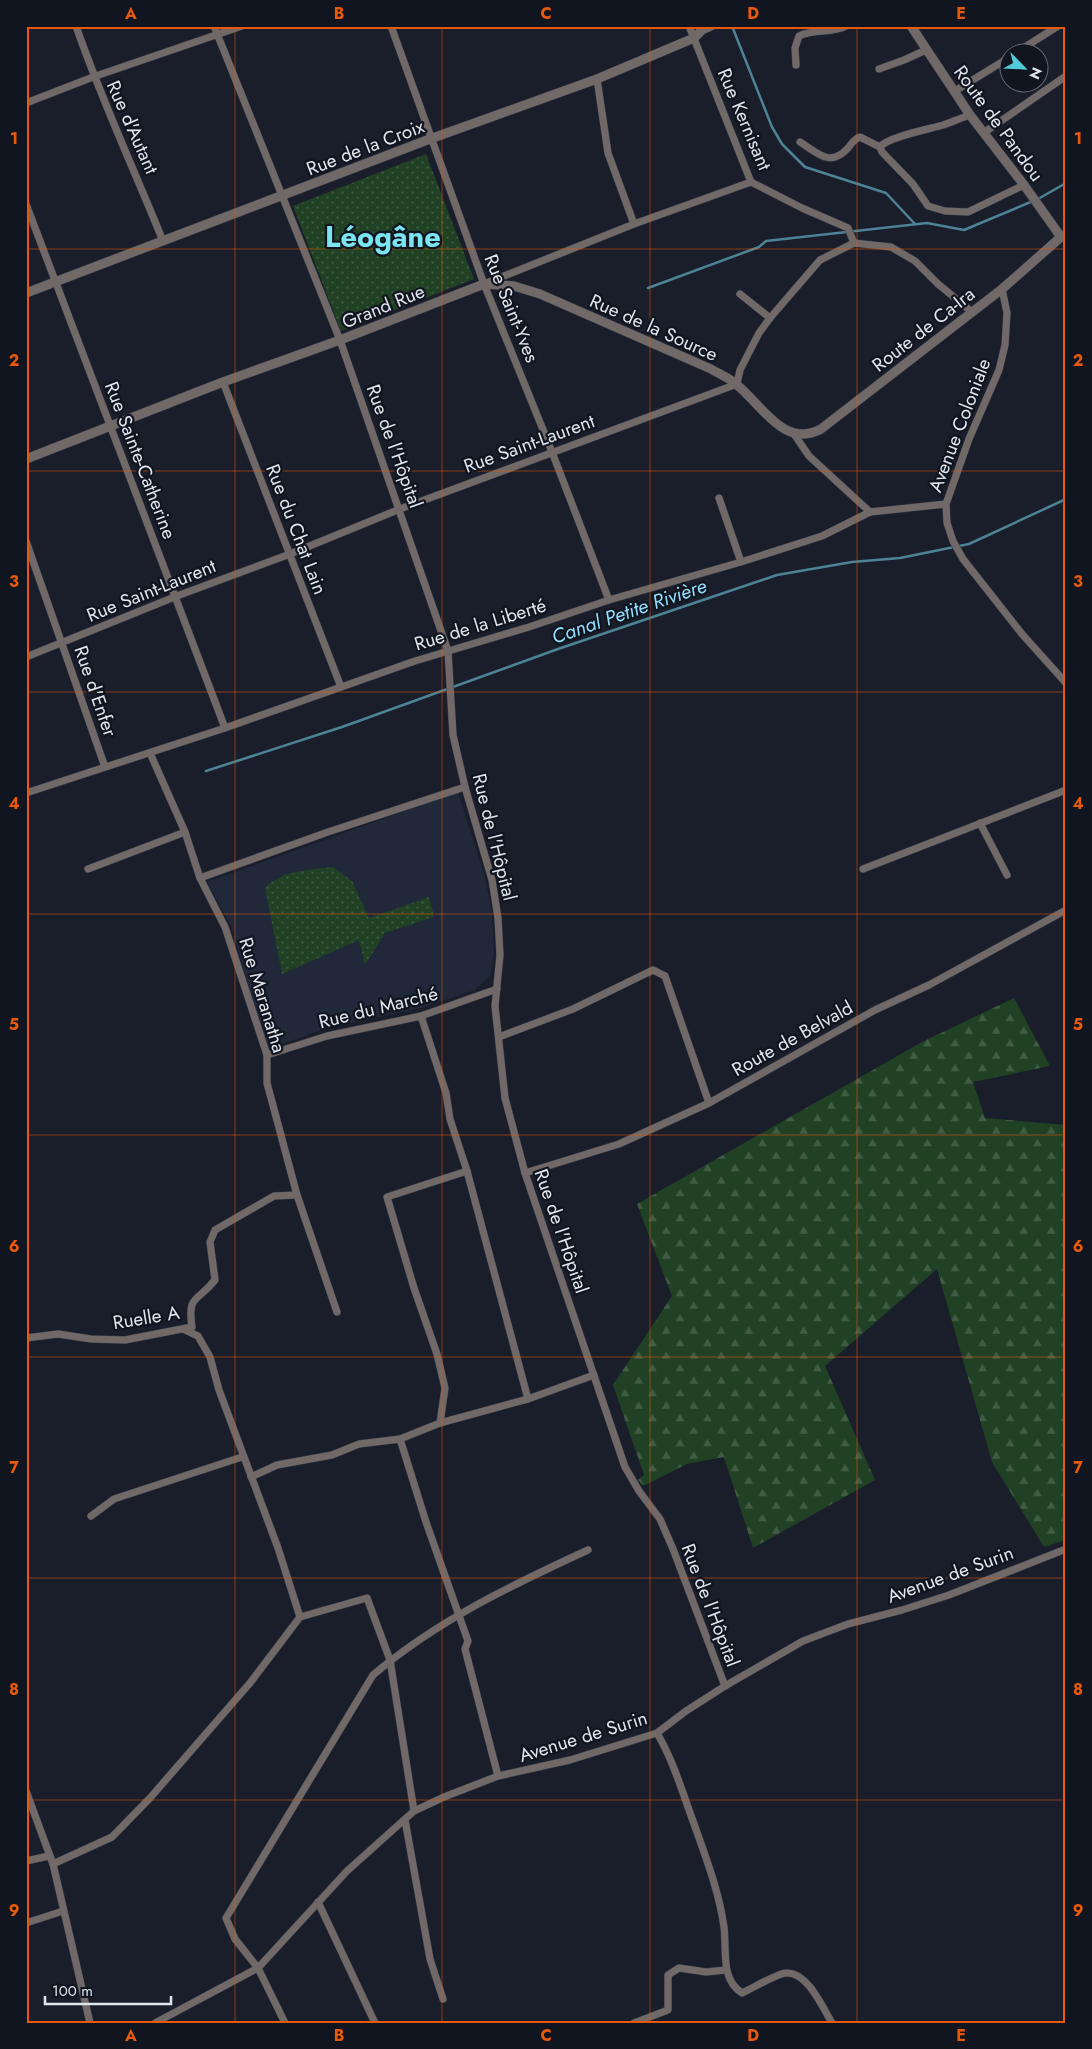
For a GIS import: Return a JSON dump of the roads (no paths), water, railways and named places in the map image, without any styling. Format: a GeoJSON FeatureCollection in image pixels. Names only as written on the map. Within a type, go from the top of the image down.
{"type":"FeatureCollection","features":[{"type":"Feature","properties":{"kind":"street","name":"Rue d'Autant"},"geometry":{"type":"LineString","coordinates":[[76,26],[93,77],[136,173],[162,241]]}},
{"type":"Feature","properties":{"kind":"street","name":"Rue de l'Hôpital"},"geometry":{"type":"LineString","coordinates":[[214,26],[340,340],[448,651],[453,735],[465,787],[492,880],[498,918],[500,955],[495,1006],[505,1098],[525,1173],[625,1467],[639,1491],[660,1518],[725,1686]]}},
{"type":"Feature","properties":{"kind":"street"},"geometry":{"type":"LineString","coordinates":[[26,103],[93,77],[218,36],[242,26]]}},
{"type":"Feature","properties":{"kind":"street","name":"Rue Saint-Yves"},"geometry":{"type":"LineString","coordinates":[[391,26],[430,139],[484,284],[552,452],[608,600]]}},
{"type":"Feature","properties":{"kind":"street","name":"Rue Kernisant"},"geometry":{"type":"LineString","coordinates":[[689,26],[750,182],[848,228],[854,243]]}},
{"type":"Feature","properties":{"kind":"street","name":"Rue de la Croix"},"geometry":{"type":"LineString","coordinates":[[26,292],[430,139],[597,79],[694,38],[702,30],[711,26]]}},
{"type":"Feature","properties":{"kind":"street"},"geometry":{"type":"LineString","coordinates":[[796,65],[795,48],[800,36],[813,32],[841,29],[846,26]]}},
{"type":"Feature","properties":{"kind":"street","name":"Route de Pandou"},"geometry":{"type":"LineString","coordinates":[[911,26],[970,115],[985,132],[1063,236]]}},
{"type":"Feature","properties":{"kind":"street"},"geometry":{"type":"LineString","coordinates":[[1033,42],[1058,26]]}},
{"type":"Feature","properties":{"kind":"street"},"geometry":{"type":"LineString","coordinates":[[879,69],[926,50]]}},
{"type":"Feature","properties":{"kind":"street"},"geometry":{"type":"LineString","coordinates":[[955,91],[1000,63]]}},
{"type":"Feature","properties":{"kind":"street"},"geometry":{"type":"LineString","coordinates":[[985,132],[1066,76]]}},
{"type":"Feature","properties":{"kind":"street"},"geometry":{"type":"LineString","coordinates":[[597,79],[608,153],[634,224]]}},
{"type":"Feature","properties":{"kind":"street"},"geometry":{"type":"LineString","coordinates":[[880,147],[884,143],[905,135],[943,125],[970,115]]}},
{"type":"Feature","properties":{"kind":"street"},"geometry":{"type":"LineString","coordinates":[[800,142],[827,159],[834,158],[847,150],[856,138],[880,147],[882,152],[913,184],[928,206],[945,211],[968,212],[1024,185]]}},
{"type":"Feature","properties":{"kind":"street","name":"Grand Rue"},"geometry":{"type":"LineString","coordinates":[[26,458],[111,427],[223,382],[340,340],[634,224],[750,182]]}},
{"type":"Feature","properties":{"kind":"street","name":"Rue Sainte-Catherine"},"geometry":{"type":"LineString","coordinates":[[26,204],[225,728]]}},
{"type":"Feature","properties":{"kind":"street","name":"Route de Ca-Ira"},"geometry":{"type":"LineString","coordinates":[[794,434],[811,435],[821,430],[1002,289],[1063,236]]}},
{"type":"Feature","properties":{"kind":"street"},"geometry":{"type":"LineString","coordinates":[[737,384],[740,370],[759,333],[770,318],[820,260],[854,243],[891,247],[914,261],[972,312]]}},
{"type":"Feature","properties":{"kind":"street","name":"Rue de la Source"},"geometry":{"type":"LineString","coordinates":[[484,284],[514,286],[540,294],[711,369],[737,384],[774,421],[794,434]]}},
{"type":"Feature","properties":{"kind":"street","name":"Avenue Coloniale"},"geometry":{"type":"LineString","coordinates":[[1002,289],[1007,313],[1007,327],[999,370],[970,439],[946,504],[947,523],[953,541],[963,559],[1022,634],[1066,683]]}},
{"type":"Feature","properties":{"kind":"street"},"geometry":{"type":"LineString","coordinates":[[740,294],[770,318]]}},
{"type":"Feature","properties":{"kind":"street","name":"Rue du Chat Lain"},"geometry":{"type":"LineString","coordinates":[[223,382],[341,687]]}},
{"type":"Feature","properties":{"kind":"street","name":"Rue Saint-Laurent"},"geometry":{"type":"LineString","coordinates":[[26,657],[62,644],[176,596],[290,554],[400,509],[737,384]]}},
{"type":"Feature","properties":{"kind":"street"},"geometry":{"type":"LineString","coordinates":[[794,434],[809,456],[870,512]]}},
{"type":"Feature","properties":{"kind":"street"},"geometry":{"type":"LineString","coordinates":[[720,498],[742,562]]}},
{"type":"Feature","properties":{"kind":"street","name":"Rue de la Liberté"},"geometry":{"type":"LineString","coordinates":[[26,793],[225,728],[448,651],[608,600],[742,562],[822,536],[870,512],[946,504]]}},
{"type":"Feature","properties":{"kind":"street","name":"Rue d'Enfer"},"geometry":{"type":"LineString","coordinates":[[26,541],[105,767]]}},
{"type":"Feature","properties":{"kind":"street","name":"Rue Maranatha"},"geometry":{"type":"LineString","coordinates":[[150,753],[185,832],[200,878],[225,927],[267,1055],[267,1083],[297,1195],[337,1312]]}},
{"type":"Feature","properties":{"kind":"street"},"geometry":{"type":"LineString","coordinates":[[200,878],[328,832],[465,787]]}},
{"type":"Feature","properties":{"kind":"street"},"geometry":{"type":"LineString","coordinates":[[863,869],[1066,790]]}},
{"type":"Feature","properties":{"kind":"street"},"geometry":{"type":"LineString","coordinates":[[980,823],[1007,875]]}},
{"type":"Feature","properties":{"kind":"street"},"geometry":{"type":"LineString","coordinates":[[88,869],[185,832]]}},
{"type":"Feature","properties":{"kind":"street","name":"Route de Belvald"},"geometry":{"type":"LineString","coordinates":[[525,1173],[619,1144],[708,1103],[875,1010],[929,985],[1066,910]]}},
{"type":"Feature","properties":{"kind":"street"},"geometry":{"type":"LineString","coordinates":[[499,1037],[573,1009],[653,970],[665,976],[708,1103]]}},
{"type":"Feature","properties":{"kind":"street","name":"Rue du Marché"},"geometry":{"type":"LineString","coordinates":[[267,1055],[327,1036],[421,1016],[497,989]]}},
{"type":"Feature","properties":{"kind":"street"},"geometry":{"type":"LineString","coordinates":[[421,1016],[446,1093],[450,1119],[467,1170],[528,1399]]}},
{"type":"Feature","properties":{"kind":"street"},"geometry":{"type":"LineString","coordinates":[[440,1423],[445,1388],[387,1197],[467,1170]]}},
{"type":"Feature","properties":{"kind":"street","name":"Ruelle A"},"geometry":{"type":"LineString","coordinates":[[26,1338],[58,1334],[91,1339],[125,1340],[192,1327],[191,1304],[215,1280],[210,1242],[215,1230],[274,1196],[297,1195]]}},
{"type":"Feature","properties":{"kind":"street"},"geometry":{"type":"LineString","coordinates":[[183,1328],[198,1336],[210,1357],[242,1457],[278,1548],[300,1617]]}},
{"type":"Feature","properties":{"kind":"street"},"geometry":{"type":"LineString","coordinates":[[251,1477],[277,1465],[332,1455],[359,1444],[400,1439],[440,1423],[528,1399],[594,1375]]}},
{"type":"Feature","properties":{"kind":"street"},"geometry":{"type":"LineString","coordinates":[[400,1439],[426,1522],[460,1613],[468,1641],[466,1649],[498,1776]]}},
{"type":"Feature","properties":{"kind":"street"},"geometry":{"type":"LineString","coordinates":[[91,1516],[114,1499],[242,1457]]}},
{"type":"Feature","properties":{"kind":"street","name":"Avenue de Surin"},"geometry":{"type":"LineString","coordinates":[[155,2023],[258,1968],[347,1871],[414,1812],[444,1797],[498,1776],[570,1760],[657,1733],[686,1711],[725,1686],[812,1638],[848,1624],[949,1595],[1066,1549]]}},
{"type":"Feature","properties":{"kind":"street"},"geometry":{"type":"LineString","coordinates":[[285,2023],[258,1968],[235,1939],[226,1918],[373,1675],[390,1660],[460,1613],[588,1550]]}},
{"type":"Feature","properties":{"kind":"street"},"geometry":{"type":"LineString","coordinates":[[53,1864],[112,1837],[144,1805],[250,1682],[300,1617],[367,1598],[390,1660],[414,1812]]}},
{"type":"Feature","properties":{"kind":"street"},"geometry":{"type":"LineString","coordinates":[[657,1733],[674,1767],[719,1900],[724,1925],[726,1970],[734,1988],[742,1993],[785,1972],[797,1975],[810,1986],[832,2023]]}},
{"type":"Feature","properties":{"kind":"street"},"geometry":{"type":"LineString","coordinates":[[26,1790],[53,1864],[90,2023]]}},
{"type":"Feature","properties":{"kind":"street"},"geometry":{"type":"LineString","coordinates":[[405,1820],[430,1959],[443,1999]]}},
{"type":"Feature","properties":{"kind":"street"},"geometry":{"type":"LineString","coordinates":[[26,1861],[49,1856]]}},
{"type":"Feature","properties":{"kind":"street"},"geometry":{"type":"LineString","coordinates":[[318,1902],[375,2023]]}},
{"type":"Feature","properties":{"kind":"street"},"geometry":{"type":"LineString","coordinates":[[26,1922],[63,1911]]}},
{"type":"Feature","properties":{"kind":"street"},"geometry":{"type":"LineString","coordinates":[[634,2023],[668,2010],[668,1975],[679,1968],[706,1972],[726,1970]]}},
{"type":"Feature","properties":{"kind":"waterway"},"geometry":{"type":"LineString","coordinates":[[732,26],[772,127],[782,144],[805,167],[886,193],[915,224]]}},
{"type":"Feature","properties":{"kind":"waterway"},"geometry":{"type":"LineString","coordinates":[[1038,199],[1066,183]]}},
{"type":"Feature","properties":{"kind":"waterway"},"geometry":{"type":"LineString","coordinates":[[648,288],[759,247],[766,241],[927,223],[964,230],[1033,201]]}},
{"type":"Feature","properties":{"kind":"waterway","name":"Canal Petite Rivière"},"geometry":{"type":"LineString","coordinates":[[206,771],[342,727],[558,649],[777,575],[852,562],[900,558],[969,544],[1066,499]]}},
{"type":"Feature","properties":{"kind":"district","name":"Léogâne"},"geometry":{"type":"Point","coordinates":[383,237]}}]}
